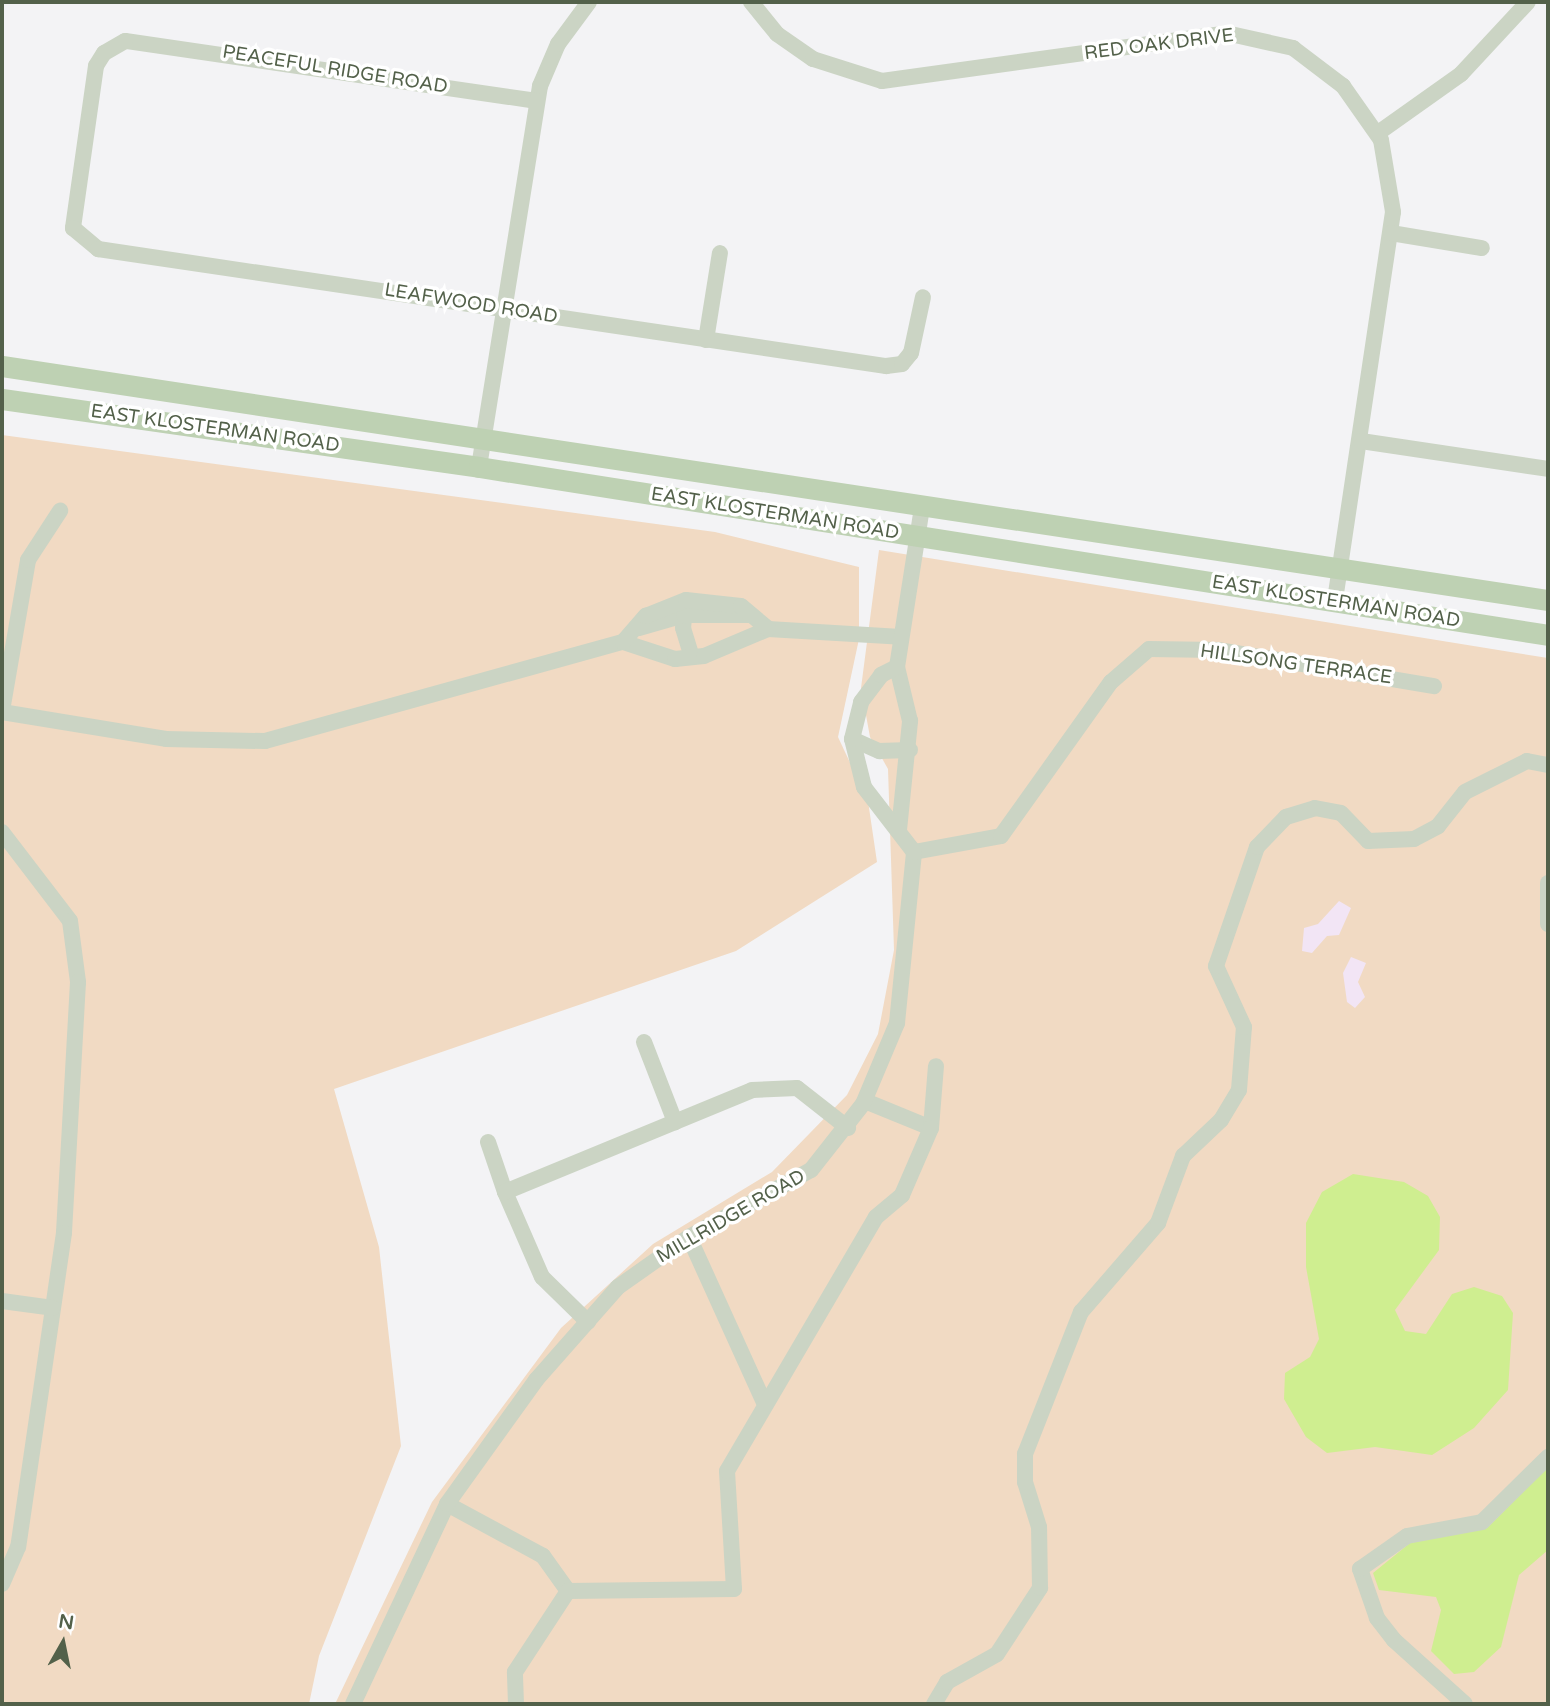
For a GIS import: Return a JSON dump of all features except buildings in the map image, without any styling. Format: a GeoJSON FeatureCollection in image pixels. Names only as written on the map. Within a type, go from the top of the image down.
{"type":"FeatureCollection","features":[{"type":"Feature","properties":{"kind":"main road","name":"EAST KLOSTERMAN ROAD"},"geometry":{"type":"LineString","coordinates":[[2,366],[1548,600]]}},
{"type":"Feature","properties":{"kind":"main road","name":"EAST KLOSTERMAN ROAD"},"geometry":{"type":"LineString","coordinates":[[2,399],[480,467],[1548,635]]}},
{"type":"Feature","properties":{"kind":"street"},"geometry":{"type":"LineString","coordinates":[[480,467],[537,101],[558,44],[589,2]]}},
{"type":"Feature","properties":{"kind":"street","name":"RED OAK DRIVE"},"geometry":{"type":"LineString","coordinates":[[751,2],[804,54],[834,70],[882,81],[1226,33],[1255,36],[1317,64],[1378,133],[1391,187],[1391,233],[1335,601]]}},
{"type":"Feature","properties":{"kind":"street"},"geometry":{"type":"LineString","coordinates":[[1378,133],[1461,74],[1528,2]]}},
{"type":"Feature","properties":{"kind":"street","name":"PEACEFUL RIDGE ROAD"},"geometry":{"type":"LineString","coordinates":[[71,218],[96,66],[108,49],[133,39],[537,101]]}},
{"type":"Feature","properties":{"kind":"street","name":"LEAFWOOD ROAD"},"geometry":{"type":"LineString","coordinates":[[71,218],[79,236],[99,248],[886,366],[902,364],[911,354],[923,297]]}},
{"type":"Feature","properties":{"kind":"street"},"geometry":{"type":"LineString","coordinates":[[1391,233],[1482,248]]}},
{"type":"Feature","properties":{"kind":"street"},"geometry":{"type":"LineString","coordinates":[[706,340],[720,253]]}},
{"type":"Feature","properties":{"kind":"street"},"geometry":{"type":"LineString","coordinates":[[1361,441],[1548,469]]}},
{"type":"Feature","properties":{"kind":"street"},"geometry":{"type":"LineString","coordinates":[[900,830],[911,721],[897,667],[922,507]]}},
{"type":"Feature","properties":{"kind":"street"},"geometry":{"type":"LineString","coordinates":[[60,511],[28,559],[2,711],[166,739],[265,740],[624,642],[639,628],[646,616],[685,608],[711,598],[741,606],[748,615],[768,628]]}},
{"type":"Feature","properties":{"kind":"street"},"geometry":{"type":"LineString","coordinates":[[685,608],[692,657]]}},
{"type":"Feature","properties":{"kind":"street"},"geometry":{"type":"LineString","coordinates":[[624,642],[645,653],[692,657],[768,628],[901,637]]}},
{"type":"Feature","properties":{"kind":"street","name":"HILLSONG TERRACE"},"geometry":{"type":"LineString","coordinates":[[914,852],[1001,835],[1111,682],[1149,649],[1218,650],[1434,686]]}},
{"type":"Feature","properties":{"kind":"street"},"geometry":{"type":"LineString","coordinates":[[897,667],[881,675],[861,702],[852,739],[864,788],[900,830],[914,852]]}},
{"type":"Feature","properties":{"kind":"street"},"geometry":{"type":"LineString","coordinates":[[852,739],[878,751],[910,750]]}},
{"type":"Feature","properties":{"kind":"street"},"geometry":{"type":"LineString","coordinates":[[934,1704],[947,1682],[997,1654],[1040,1587],[1040,1527],[1027,1493],[1025,1454],[1081,1312],[1158,1223],[1183,1156],[1221,1120],[1239,1090],[1244,1027],[1216,966],[1257,847],[1286,817],[1315,808],[1341,813],[1368,841],[1414,839],[1438,826],[1465,793],[1527,761],[1548,765]]}},
{"type":"Feature","properties":{"kind":"street"},"geometry":{"type":"LineString","coordinates":[[2,832],[70,921],[76,947],[77,1097],[53,1308],[18,1547],[2,1584]]}},
{"type":"Feature","properties":{"kind":"street","name":"MILLRIDGE ROAD"},"geometry":{"type":"LineString","coordinates":[[353,1704],[447,1504],[536,1380],[618,1287],[689,1237],[782,1191],[848,1128],[865,1101],[897,1023],[914,852]]}},
{"type":"Feature","properties":{"kind":"street"},"geometry":{"type":"LineString","coordinates":[[1548,883],[1548,924]]}},
{"type":"Feature","properties":{"kind":"street"},"geometry":{"type":"LineString","coordinates":[[644,1042],[675,1122]]}},
{"type":"Feature","properties":{"kind":"street"},"geometry":{"type":"LineString","coordinates":[[568,1591],[734,1589],[727,1471],[764,1402],[876,1217],[902,1195],[931,1128],[936,1066]]}},
{"type":"Feature","properties":{"kind":"street"},"geometry":{"type":"LineString","coordinates":[[505,1192],[675,1122],[784,1084],[819,1099],[848,1128]]}},
{"type":"Feature","properties":{"kind":"street"},"geometry":{"type":"LineString","coordinates":[[865,1101],[931,1128]]}},
{"type":"Feature","properties":{"kind":"street"},"geometry":{"type":"LineString","coordinates":[[488,1142],[505,1192],[542,1277],[588,1322]]}},
{"type":"Feature","properties":{"kind":"street"},"geometry":{"type":"LineString","coordinates":[[689,1237],[764,1402]]}},
{"type":"Feature","properties":{"kind":"street"},"geometry":{"type":"LineString","coordinates":[[2,1301],[53,1308]]}},
{"type":"Feature","properties":{"kind":"street"},"geometry":{"type":"LineString","coordinates":[[1465,1704],[1394,1640],[1377,1618],[1360,1569],[1407,1536],[1482,1522],[1548,1457]]}},
{"type":"Feature","properties":{"kind":"street"},"geometry":{"type":"LineString","coordinates":[[447,1504],[543,1556],[568,1591]]}},
{"type":"Feature","properties":{"kind":"street"},"geometry":{"type":"LineString","coordinates":[[516,1704],[515,1672],[568,1591]]}},
{"type":"Feature","properties":{"kind":"shaded area"},"geometry":{"type":"Polygon","coordinates":[[[2,435],[715,532],[859,567],[859,639],[838,737],[868,801],[877,862],[736,951],[334,1089],[379,1247],[401,1446],[319,1656],[309,1704],[2,1704],[2,435]]]}},
{"type":"Feature","properties":{"kind":"shaded area"},"geometry":{"type":"Polygon","coordinates":[[[879,550],[1548,658],[1548,1704],[335,1704],[432,1502],[561,1328],[653,1244],[772,1172],[847,1095],[878,1034],[894,950],[888,769],[870,737],[861,688],[879,550]]]}},
{"type":"Feature","properties":{"kind":"shaded area"},"geometry":{"type":"Polygon","coordinates":[[[1353,1174],[1404,1182],[1428,1196],[1440,1217],[1439,1250],[1395,1310],[1405,1331],[1426,1334],[1452,1294],[1474,1287],[1502,1296],[1513,1313],[1508,1390],[1474,1428],[1432,1455],[1375,1447],[1327,1453],[1306,1437],[1284,1399],[1285,1373],[1310,1357],[1319,1339],[1306,1267],[1306,1223],[1322,1192],[1353,1174]]]}},
{"type":"Feature","properties":{"kind":"shaded area"},"geometry":{"type":"Polygon","coordinates":[[[1548,1467],[1548,1550],[1519,1575],[1501,1647],[1474,1672],[1454,1674],[1431,1651],[1441,1610],[1436,1597],[1379,1590],[1373,1573],[1410,1543],[1487,1528],[1548,1467]]]}},
{"type":"Feature","properties":{"kind":"sand"},"geometry":{"type":"Polygon","coordinates":[[[1339,901],[1351,908],[1339,935],[1327,936],[1312,953],[1302,951],[1304,928],[1318,924],[1339,901]]]}},
{"type":"Feature","properties":{"kind":"sand"},"geometry":{"type":"Polygon","coordinates":[[[1351,957],[1366,963],[1358,982],[1365,997],[1355,1008],[1347,1002],[1343,973],[1351,957]]]}}]}
